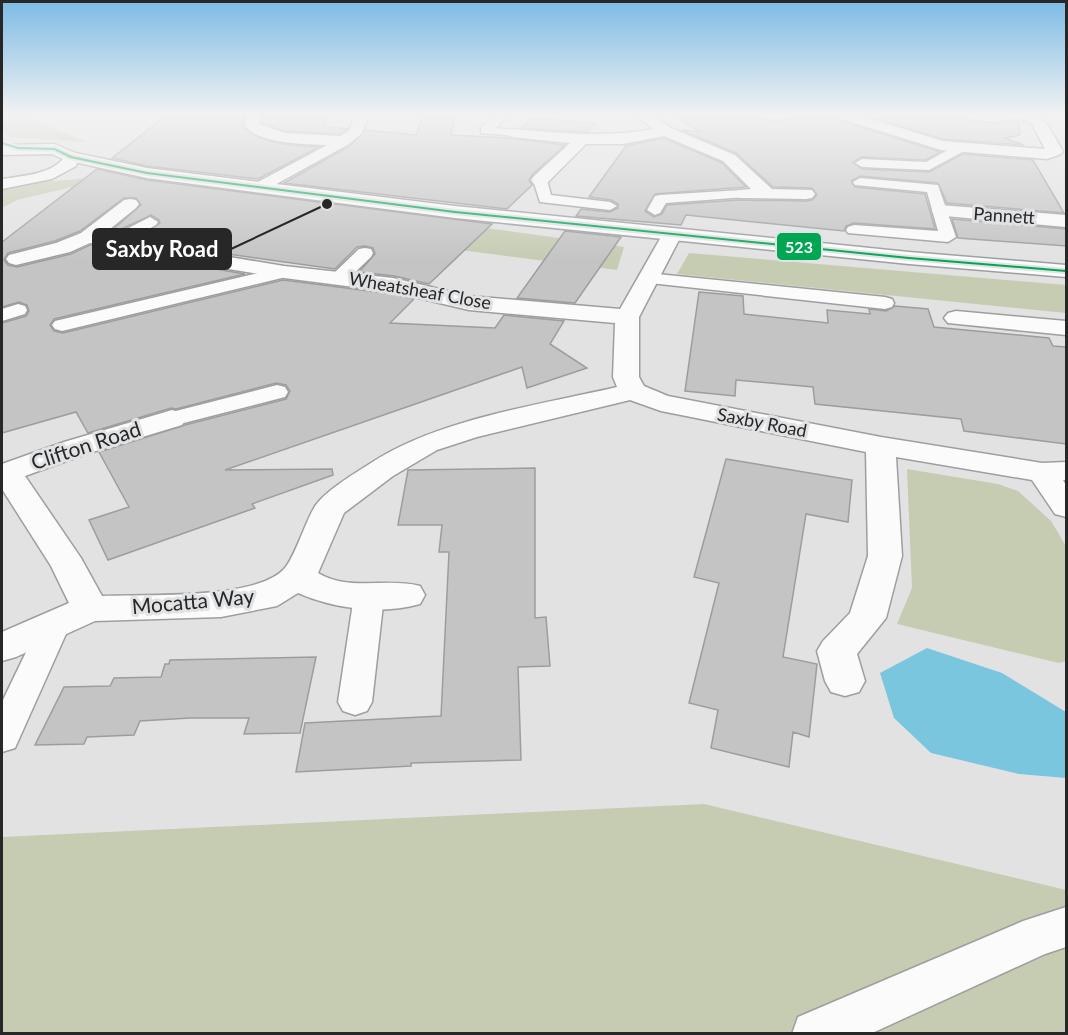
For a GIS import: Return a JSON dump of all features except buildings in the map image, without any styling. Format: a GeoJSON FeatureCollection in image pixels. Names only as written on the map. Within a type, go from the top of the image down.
{"type":"FeatureCollection","features":[{"type":"Feature","properties":{"kind":"street"},"geometry":{"type":"LineString","coordinates":[[50,174],[68,163]]}},
{"type":"Feature","properties":{"kind":"street"},"geometry":{"type":"LineString","coordinates":[[101,163],[147,173],[455,212],[909,258],[1066,271]]}},
{"type":"Feature","properties":{"kind":"street"},"geometry":{"type":"LineString","coordinates":[[262,187],[306,163]]}},
{"type":"Feature","properties":{"kind":"street"},"geometry":{"type":"LineString","coordinates":[[540,180],[558,163]]}},
{"type":"Feature","properties":{"kind":"street"},"geometry":{"type":"LineString","coordinates":[[735,163],[767,194]]}},
{"type":"Feature","properties":{"kind":"street"},"geometry":{"type":"LineString","coordinates":[[2,184],[50,174],[147,173]]}},
{"type":"Feature","properties":{"kind":"street"},"geometry":{"type":"LineString","coordinates":[[741,194],[806,194]]}},
{"type":"Feature","properties":{"kind":"street"},"geometry":{"type":"LineString","coordinates":[[9,259],[63,248],[88,237],[130,204]]}},
{"type":"Feature","properties":{"kind":"street","name":"Pannett"},"geometry":{"type":"LineString","coordinates":[[941,211],[1066,221]]}},
{"type":"Feature","properties":{"kind":"street"},"geometry":{"type":"LineString","coordinates":[[407,595],[332,595],[311,587],[298,577],[330,508],[382,469],[427,444],[467,431],[633,391],[626,377],[627,317],[672,234]]}},
{"type":"Feature","properties":{"kind":"street","name":"Wheatsheaf Close"},"geometry":{"type":"LineString","coordinates":[[88,237],[153,246],[198,258],[284,272],[393,285],[469,303],[627,317]]}},
{"type":"Feature","properties":{"kind":"street"},"geometry":{"type":"LineString","coordinates":[[956,318],[1066,328]]}},
{"type":"Feature","properties":{"kind":"street","name":"Saxby Road"},"geometry":{"type":"LineString","coordinates":[[633,391],[661,403],[881,446],[1054,471]]}},
{"type":"Feature","properties":{"kind":"street","name":"Clifton Road"},"geometry":{"type":"LineString","coordinates":[[4,473],[75,448],[172,419]]}},
{"type":"Feature","properties":{"kind":"street"},"geometry":{"type":"LineString","coordinates":[[845,681],[837,651],[867,618],[885,556],[881,446]]}},
{"type":"Feature","properties":{"kind":"street"},"geometry":{"type":"LineString","coordinates":[[1054,471],[1066,507]]}},
{"type":"Feature","properties":{"kind":"street"},"geometry":{"type":"LineString","coordinates":[[2,647],[90,609],[69,567],[4,473]]}},
{"type":"Feature","properties":{"kind":"street","name":"Mocatta Way"},"geometry":{"type":"LineString","coordinates":[[90,609],[232,602],[264,597],[298,577]]}},
{"type":"Feature","properties":{"kind":"lane"},"geometry":{"type":"LineString","coordinates":[[869,163],[929,166],[934,163]]}},
{"type":"Feature","properties":{"kind":"lane"},"geometry":{"type":"LineString","coordinates":[[540,180],[544,199],[610,206]]}},
{"type":"Feature","properties":{"kind":"lane"},"geometry":{"type":"LineString","coordinates":[[854,230],[948,237],[933,188],[860,182]]}},
{"type":"Feature","properties":{"kind":"lane"},"geometry":{"type":"LineString","coordinates":[[655,210],[660,199],[741,194]]}},
{"type":"Feature","properties":{"kind":"lane"},"geometry":{"type":"LineString","coordinates":[[115,241],[150,222]]}},
{"type":"Feature","properties":{"kind":"lane"},"geometry":{"type":"LineString","coordinates":[[340,277],[364,253]]}},
{"type":"Feature","properties":{"kind":"lane","name":"Wheatsheaf Close"},"geometry":{"type":"LineString","coordinates":[[62,326],[284,272]]}},
{"type":"Feature","properties":{"kind":"lane"},"geometry":{"type":"LineString","coordinates":[[647,278],[885,303]]}},
{"type":"Feature","properties":{"kind":"lane"},"geometry":{"type":"LineString","coordinates":[[172,419],[277,392]]}},
{"type":"Feature","properties":{"kind":"lane"},"geometry":{"type":"LineString","coordinates":[[355,702],[369,596]]}},
{"type":"Feature","properties":{"kind":"lane"},"geometry":{"type":"LineString","coordinates":[[2,738],[54,625]]}},
{"type":"Feature","properties":{"kind":"lane"},"geometry":{"type":"LineString","coordinates":[[815,1034],[1038,936],[1066,927]]}},
{"type":"Feature","properties":{"kind":"green space"},"geometry":{"type":"Polygon","coordinates":[[[98,177],[172,185],[624,247],[617,270],[452,249],[76,186],[17,200],[2,208],[2,186],[98,177]]]}},
{"type":"Feature","properties":{"kind":"green space"},"geometry":{"type":"Polygon","coordinates":[[[689,253],[1066,285],[1066,313],[677,274],[689,253]]]}},
{"type":"Feature","properties":{"kind":"green space"},"geometry":{"type":"Polygon","coordinates":[[[907,469],[998,484],[1018,491],[1051,521],[1066,546],[1066,661],[1059,663],[897,624],[912,588],[907,469]]]}},
{"type":"Feature","properties":{"kind":"green space"},"geometry":{"type":"Polygon","coordinates":[[[704,804],[1066,890],[1066,1033],[2,1033],[2,837],[704,804]]]}},
{"type":"Feature","properties":{"kind":"water"},"geometry":{"type":"Polygon","coordinates":[[[927,648],[1002,673],[1066,712],[1066,778],[1019,774],[931,753],[894,718],[880,673],[927,648]]]}},
{"type":"Feature","properties":{"kind":"transit line","name":"523"},"geometry":{"type":"LineString","coordinates":[[101,163],[147,173],[455,212],[909,258],[1066,271]]}},
{"type":"Feature","properties":{"kind":"place","name":"Saxby Road"},"geometry":{"type":"Point","coordinates":[327,204]}}]}
